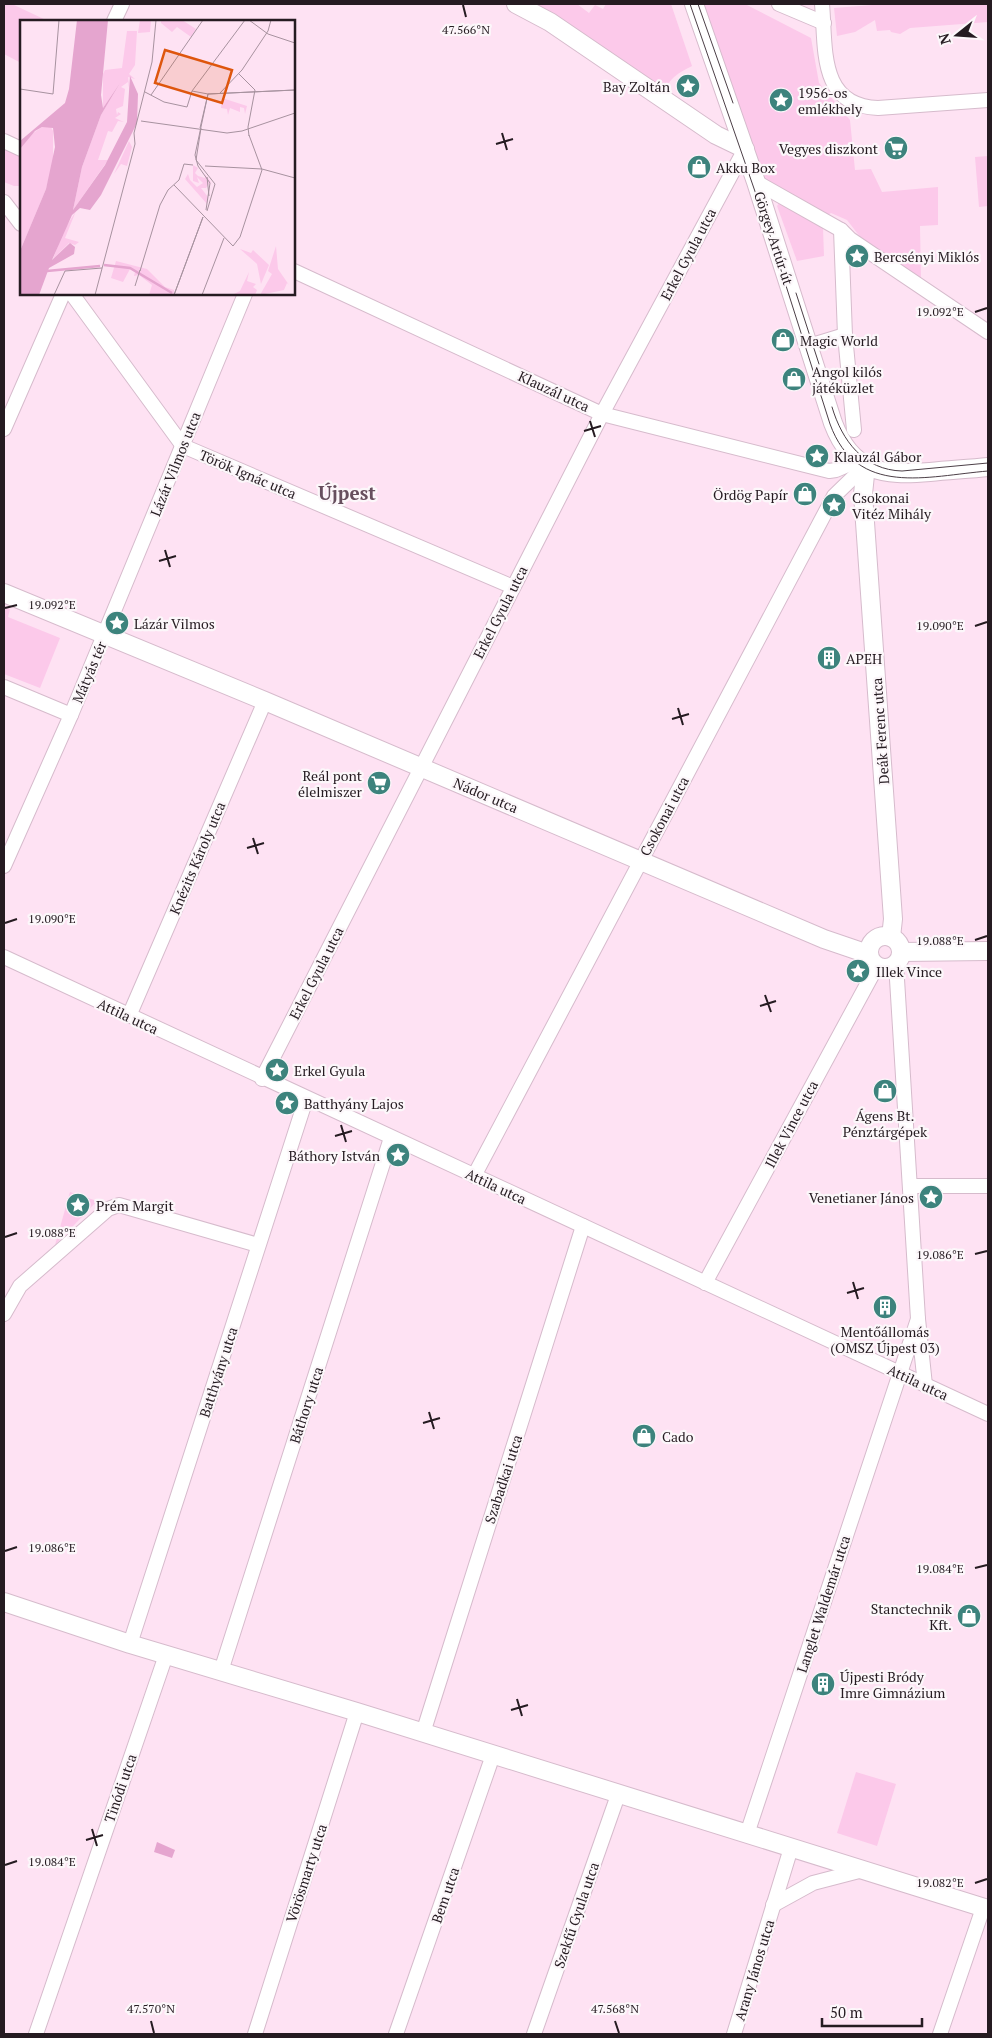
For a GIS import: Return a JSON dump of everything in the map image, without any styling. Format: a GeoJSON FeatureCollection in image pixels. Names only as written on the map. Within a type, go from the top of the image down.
{"type":"FeatureCollection","features":[{"type":"Feature","properties":{"kind":"street"},"geometry":{"type":"LineString","coordinates":[[114,20],[122,4]]}},
{"type":"Feature","properties":{"kind":"street"},"geometry":{"type":"LineString","coordinates":[[516,4],[550,22],[716,134],[745,149]]}},
{"type":"Feature","properties":{"kind":"street","name":"Görgey Artúr út"},"geometry":{"type":"LineString","coordinates":[[694,4],[745,149],[836,430],[848,450],[862,462]]}},
{"type":"Feature","properties":{"kind":"street"},"geometry":{"type":"LineString","coordinates":[[779,4],[824,23]]}},
{"type":"Feature","properties":{"kind":"street"},"geometry":{"type":"LineString","coordinates":[[822,4],[826,57],[832,83],[841,94],[858,105],[878,108],[988,100]]}},
{"type":"Feature","properties":{"kind":"street"},"geometry":{"type":"LineString","coordinates":[[4,141],[20,149]]}},
{"type":"Feature","properties":{"kind":"street","name":"Erkel Gyula utca"},"geometry":{"type":"LineString","coordinates":[[262,1079],[602,414],[745,149]]}},
{"type":"Feature","properties":{"kind":"street"},"geometry":{"type":"LineString","coordinates":[[756,182],[841,230],[850,240],[988,332]]}},
{"type":"Feature","properties":{"kind":"street"},"geometry":{"type":"LineString","coordinates":[[4,202],[20,221]]}},
{"type":"Feature","properties":{"kind":"street"},"geometry":{"type":"LineString","coordinates":[[841,230],[846,335],[854,430]]}},
{"type":"Feature","properties":{"kind":"street","name":"Klauzál utca"},"geometry":{"type":"LineString","coordinates":[[295,271],[602,414],[829,471]]}},
{"type":"Feature","properties":{"kind":"street"},"geometry":{"type":"LineString","coordinates":[[4,429],[63,295]]}},
{"type":"Feature","properties":{"kind":"street","name":"Török Ignác utca"},"geometry":{"type":"LineString","coordinates":[[73,295],[183,446],[513,587]]}},
{"type":"Feature","properties":{"kind":"street","name":"Lázár Vilmos utca"},"geometry":{"type":"LineString","coordinates":[[104,635],[245,295]]}},
{"type":"Feature","properties":{"kind":"street"},"geometry":{"type":"LineString","coordinates":[[810,346],[846,335]]}},
{"type":"Feature","properties":{"kind":"street"},"geometry":{"type":"LineString","coordinates":[[834,496],[835,483],[829,471],[862,462],[879,471],[903,474],[988,467]]}},
{"type":"Feature","properties":{"kind":"street","name":"Csokonai utca"},"geometry":{"type":"LineString","coordinates":[[474,1176],[834,496],[862,462]]}},
{"type":"Feature","properties":{"kind":"street","name":"Deák Ferenc utca"},"geometry":{"type":"LineString","coordinates":[[862,462],[892,911],[892,937]]}},
{"type":"Feature","properties":{"kind":"street","name":"Mátyás tér"},"geometry":{"type":"LineString","coordinates":[[4,593],[104,635],[71,715],[4,687]]}},
{"type":"Feature","properties":{"kind":"street","name":"Nádor utca"},"geometry":{"type":"LineString","coordinates":[[104,635],[422,767],[873,960],[883,968],[890,967],[899,958],[988,951]]}},
{"type":"Feature","properties":{"kind":"street","name":"Knézits Károly utca"},"geometry":{"type":"LineString","coordinates":[[128,1016],[265,701]]}},
{"type":"Feature","properties":{"kind":"street"},"geometry":{"type":"LineString","coordinates":[[4,866],[71,715]]}},
{"type":"Feature","properties":{"kind":"street"},"geometry":{"type":"LineString","coordinates":[[873,960],[869,947],[872,941],[884,935],[892,937],[900,946],[899,958],[918,1319],[925,1385]]}},
{"type":"Feature","properties":{"kind":"street","name":"Attila utca"},"geometry":{"type":"LineString","coordinates":[[4,958],[988,1414]]}},
{"type":"Feature","properties":{"kind":"street","name":"Illek Vince utca"},"geometry":{"type":"LineString","coordinates":[[705,1283],[873,960]]}},
{"type":"Feature","properties":{"kind":"street","name":"Batthyány utca"},"geometry":{"type":"LineString","coordinates":[[130,1644],[306,1099]]}},
{"type":"Feature","properties":{"kind":"street","name":"Báthory utca"},"geometry":{"type":"LineString","coordinates":[[221,1671],[391,1138]]}},
{"type":"Feature","properties":{"kind":"street"},"geometry":{"type":"LineString","coordinates":[[911,1186],[988,1186]]}},
{"type":"Feature","properties":{"kind":"street"},"geometry":{"type":"LineString","coordinates":[[4,1314],[20,1286],[108,1209],[120,1205],[258,1245]]}},
{"type":"Feature","properties":{"kind":"street","name":"Szabadkai utca"},"geometry":{"type":"LineString","coordinates":[[422,1733],[583,1226]]}},
{"type":"Feature","properties":{"kind":"street"},"geometry":{"type":"LineString","coordinates":[[899,1373],[918,1319]]}},
{"type":"Feature","properties":{"kind":"street","name":"Langlet Waldemár utca"},"geometry":{"type":"LineString","coordinates":[[747,1834],[899,1373]]}},
{"type":"Feature","properties":{"kind":"street"},"geometry":{"type":"LineString","coordinates":[[4,1602],[130,1644],[357,1712],[986,1909],[940,2034]]}},
{"type":"Feature","properties":{"kind":"street","name":"Tinódi utca"},"geometry":{"type":"LineString","coordinates":[[36,2034],[166,1655]]}},
{"type":"Feature","properties":{"kind":"street","name":"Vörösmarty utca"},"geometry":{"type":"LineString","coordinates":[[255,2034],[357,1712]]}},
{"type":"Feature","properties":{"kind":"street","name":"Bem utca"},"geometry":{"type":"LineString","coordinates":[[396,2034],[493,1755]]}},
{"type":"Feature","properties":{"kind":"street","name":"Szekfű Gyula utca"},"geometry":{"type":"LineString","coordinates":[[534,2034],[618,1795]]}},
{"type":"Feature","properties":{"kind":"street","name":"Arany János utca"},"geometry":{"type":"LineString","coordinates":[[734,2034],[791,1848]]}},
{"type":"Feature","properties":{"kind":"street","name":"Arany János utca"},"geometry":{"type":"LineString","coordinates":[[774,1905],[813,1883],[863,1870]]}},
{"type":"Feature","properties":{"kind":"shaded area"},"geometry":{"type":"Polygon","coordinates":[[[4,4],[12,4],[46,20],[20,20],[20,62],[4,54],[4,4]]]}},
{"type":"Feature","properties":{"kind":"shaded area"},"geometry":{"type":"Polygon","coordinates":[[[533,4],[577,4],[589,13],[595,5],[603,9],[606,4],[671,4],[692,66],[672,79],[665,93],[533,4]]]}},
{"type":"Feature","properties":{"kind":"shaded area"},"geometry":{"type":"Polygon","coordinates":[[[702,4],[745,4],[811,38],[819,83],[850,120],[855,170],[871,169],[882,192],[938,187],[938,225],[920,226],[921,278],[861,238],[847,220],[831,213],[826,216],[762,182],[702,4]]]}},
{"type":"Feature","properties":{"kind":"shaded area"},"geometry":{"type":"Polygon","coordinates":[[[872,4],[988,4],[988,22],[910,28],[900,34],[890,30],[877,31],[875,20],[855,32],[837,36],[834,8],[872,4]]]}},
{"type":"Feature","properties":{"kind":"shaded area"},"geometry":{"type":"Polygon","coordinates":[[[4,148],[20,156],[20,186],[4,182],[4,148]]]}},
{"type":"Feature","properties":{"kind":"shaded area"},"geometry":{"type":"Polygon","coordinates":[[[988,156],[988,206],[979,207],[975,157],[988,156]]]}},
{"type":"Feature","properties":{"kind":"shaded area"},"geometry":{"type":"Polygon","coordinates":[[[780,202],[823,228],[824,256],[797,261],[777,206],[780,202]]]}},
{"type":"Feature","properties":{"kind":"shaded area"},"geometry":{"type":"Polygon","coordinates":[[[4,606],[10,609],[8,617],[60,638],[40,688],[4,674],[4,606]]]}},
{"type":"Feature","properties":{"kind":"shaded area"},"geometry":{"type":"Polygon","coordinates":[[[70,1192],[97,1201],[55,1245],[70,1192]]]}},
{"type":"Feature","properties":{"kind":"shaded area"},"geometry":{"type":"Polygon","coordinates":[[[856,1772],[896,1784],[877,1846],[837,1833],[856,1772]]]}},
{"type":"Feature","properties":{"kind":"shaded area"},"geometry":{"type":"Polygon","coordinates":[[[157,1842],[175,1850],[172,1858],[154,1852],[157,1842]]]}},
{"type":"Feature","properties":{"kind":"tram line"},"geometry":{"type":"LineString","coordinates":[[690,4],[767,226],[830,424],[842,447],[858,463],[876,473],[896,477],[918,478],[988,471]]}},
{"type":"Feature","properties":{"kind":"tram line"},"geometry":{"type":"LineString","coordinates":[[698,4],[733,103]]}},
{"type":"Feature","properties":{"kind":"tram line"},"geometry":{"type":"LineString","coordinates":[[796,293],[819,364]]}},
{"type":"Feature","properties":{"kind":"tram line"},"geometry":{"type":"LineString","coordinates":[[832,407],[836,419],[849,442],[856,451],[876,465],[902,471],[988,463]]}},
{"type":"Feature","properties":{"kind":"place","name":"Bay Zoltán"},"geometry":{"type":"Point","coordinates":[688,86]}},
{"type":"Feature","properties":{"kind":"place","name":"1956-os emlékhely"},"geometry":{"type":"Point","coordinates":[781,100]}},
{"type":"Feature","properties":{"kind":"place","name":"Vegyes diszkont"},"geometry":{"type":"Point","coordinates":[896,148]}},
{"type":"Feature","properties":{"kind":"place","name":"Akku Box"},"geometry":{"type":"Point","coordinates":[699,167]}},
{"type":"Feature","properties":{"kind":"place","name":"Bercsényi Miklós"},"geometry":{"type":"Point","coordinates":[857,256]}},
{"type":"Feature","properties":{"kind":"place","name":"Magic World"},"geometry":{"type":"Point","coordinates":[783,340]}},
{"type":"Feature","properties":{"kind":"place","name":"Angol kilós játéküzlet"},"geometry":{"type":"Point","coordinates":[794,379]}},
{"type":"Feature","properties":{"kind":"place","name":"Klauzál Gábor"},"geometry":{"type":"Point","coordinates":[817,456]}},
{"type":"Feature","properties":{"kind":"place","name":"Ördög Papír"},"geometry":{"type":"Point","coordinates":[805,494]}},
{"type":"Feature","properties":{"kind":"place","name":"Csokonai Vitéz Mihály"},"geometry":{"type":"Point","coordinates":[834,505]}},
{"type":"Feature","properties":{"kind":"place","name":"Lázár Vilmos"},"geometry":{"type":"Point","coordinates":[117,623]}},
{"type":"Feature","properties":{"kind":"place","name":"APEH"},"geometry":{"type":"Point","coordinates":[829,658]}},
{"type":"Feature","properties":{"kind":"place","name":"Reál pont élelmiszer"},"geometry":{"type":"Point","coordinates":[379,783]}},
{"type":"Feature","properties":{"kind":"place","name":"Illek Vince"},"geometry":{"type":"Point","coordinates":[858,971]}},
{"type":"Feature","properties":{"kind":"place","name":"Erkel Gyula"},"geometry":{"type":"Point","coordinates":[277,1070]}},
{"type":"Feature","properties":{"kind":"place","name":"Ágens Bt. Pénztárgépek"},"geometry":{"type":"Point","coordinates":[885,1091]}},
{"type":"Feature","properties":{"kind":"place","name":"Batthyány Lajos"},"geometry":{"type":"Point","coordinates":[287,1103]}},
{"type":"Feature","properties":{"kind":"place","name":"Báthory István"},"geometry":{"type":"Point","coordinates":[398,1155]}},
{"type":"Feature","properties":{"kind":"place","name":"Venetianer János"},"geometry":{"type":"Point","coordinates":[931,1197]}},
{"type":"Feature","properties":{"kind":"place","name":"Prém Margit"},"geometry":{"type":"Point","coordinates":[78,1205]}},
{"type":"Feature","properties":{"kind":"place","name":"Mentőállomás (OMSZ Újpest 03)"},"geometry":{"type":"Point","coordinates":[885,1307]}},
{"type":"Feature","properties":{"kind":"place","name":"Cado"},"geometry":{"type":"Point","coordinates":[644,1436]}},
{"type":"Feature","properties":{"kind":"place","name":"Stanctechnik Kft."},"geometry":{"type":"Point","coordinates":[969,1616]}},
{"type":"Feature","properties":{"kind":"place","name":"Újpesti Bródy Imre Gimnázium"},"geometry":{"type":"Point","coordinates":[823,1684]}},
{"type":"Feature","properties":{"kind":"district","name":"Újpest"},"geometry":{"type":"Point","coordinates":[347,492]}}]}
